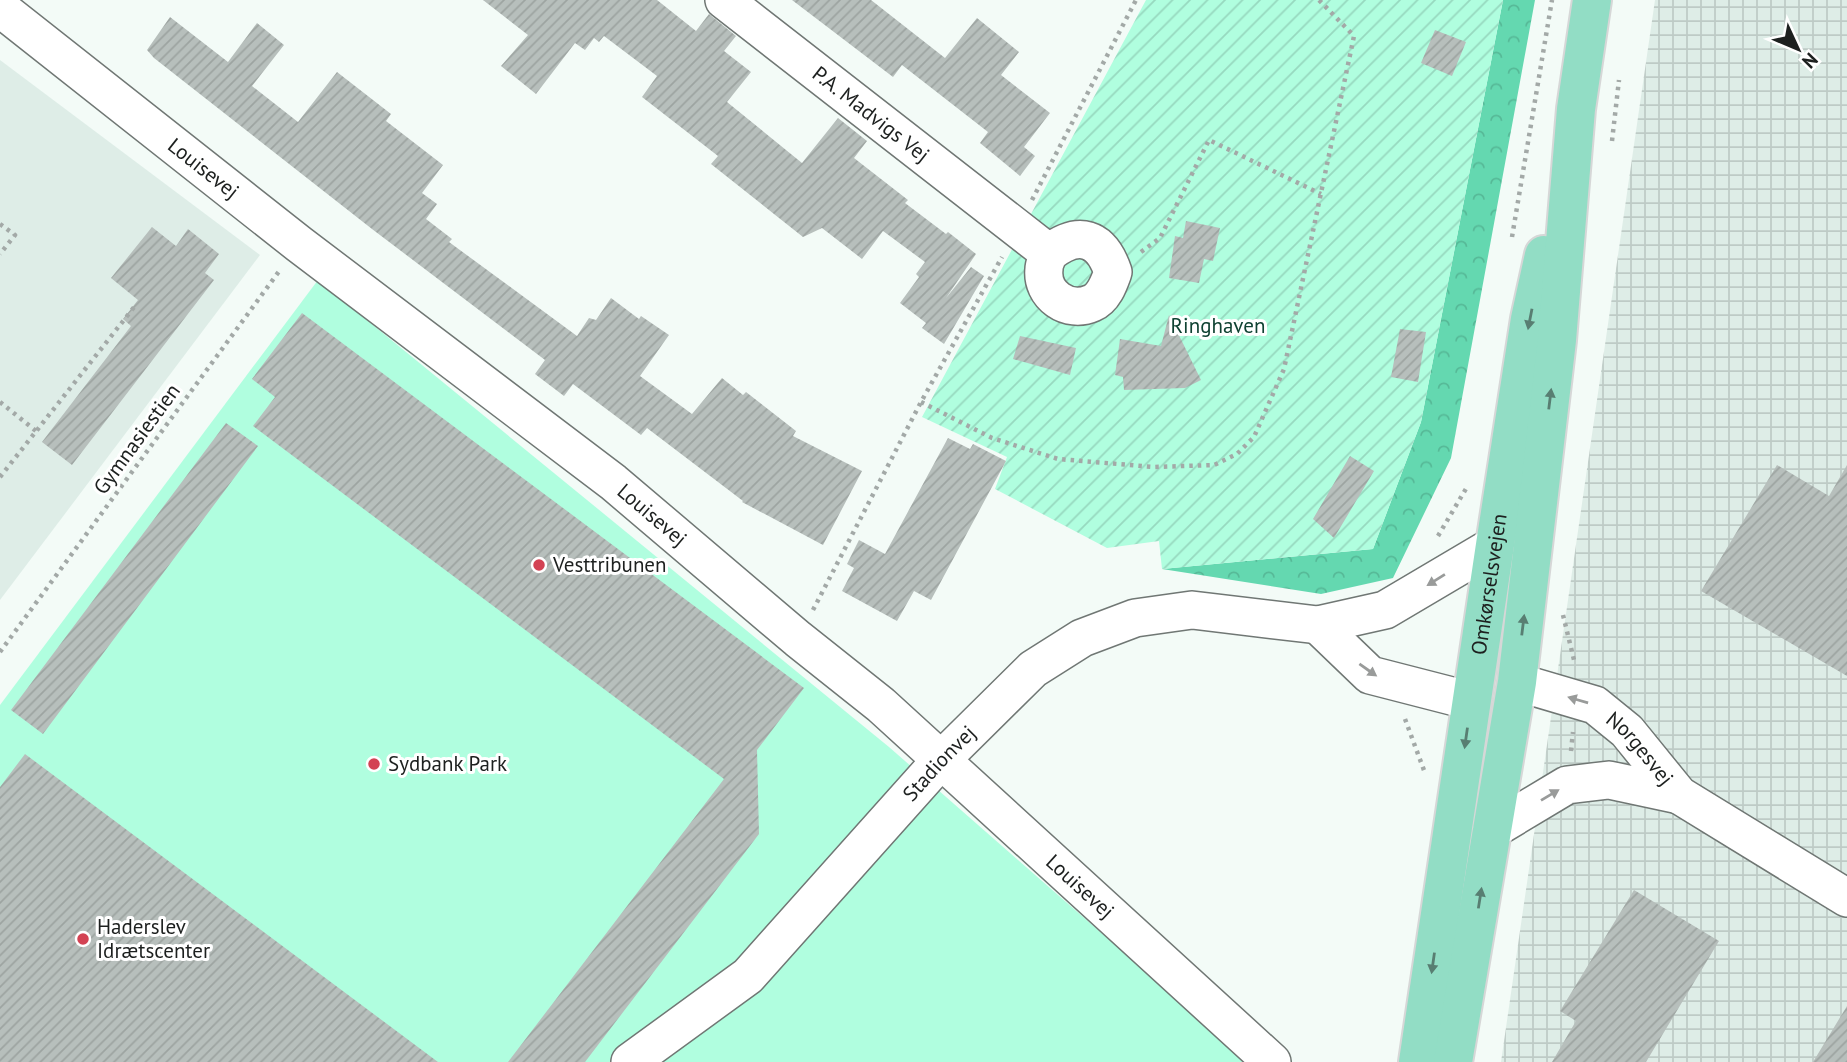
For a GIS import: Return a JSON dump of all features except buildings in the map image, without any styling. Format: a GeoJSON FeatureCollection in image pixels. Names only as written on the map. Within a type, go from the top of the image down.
{"type":"FeatureCollection","features":[{"type":"Feature","properties":{"kind":"main road","name":"Omkørselsvejen"},"geometry":{"type":"LineString","coordinates":[[1453,1062],[1517,682],[1557,340],[1576,109],[1592,0]]}},
{"type":"Feature","properties":{"kind":"main road","name":"Omkørselsvejen"},"geometry":{"type":"LineString","coordinates":[[1418,1062],[1530,320],[1576,109]]}},
{"type":"Feature","properties":{"kind":"street","name":"P.A. Madvigs Vej"},"geometry":{"type":"LineString","coordinates":[[723,0],[1017,229]]}},
{"type":"Feature","properties":{"kind":"street","name":"Louisevej"},"geometry":{"type":"LineString","coordinates":[[0,8],[299,244],[613,482],[798,639],[881,705],[1272,1062]]}},
{"type":"Feature","properties":{"kind":"street"},"geometry":{"type":"LineString","coordinates":[[1017,229],[1049,253]]}},
{"type":"Feature","properties":{"kind":"street"},"geometry":{"type":"LineString","coordinates":[[1077,238],[1093,242],[1107,255],[1113,272],[1107,289],[1093,303],[1072,307],[1052,298],[1045,284],[1044,268],[1049,253],[1061,244],[1077,238]]}},
{"type":"Feature","properties":{"kind":"street","name":"Stadionvej"},"geometry":{"type":"LineString","coordinates":[[630,1062],[748,976],[941,760],[1033,668],[1082,638],[1135,618],[1192,610],[1318,625],[1385,610],[1494,545]]}},
{"type":"Feature","properties":{"kind":"street"},"geometry":{"type":"LineString","coordinates":[[1318,625],[1370,675],[1471,701]]}},
{"type":"Feature","properties":{"kind":"street","name":"Norgesvej"},"geometry":{"type":"LineString","coordinates":[[1517,682],[1595,705],[1628,731],[1679,795]]}},
{"type":"Feature","properties":{"kind":"street","name":"Norgesvej"},"geometry":{"type":"LineString","coordinates":[[1492,830],[1567,785],[1609,780],[1679,795],[1847,898]]}},
{"type":"Feature","properties":{"kind":"path"},"geometry":{"type":"LineString","coordinates":[[798,639],[920,402],[1017,229],[1136,0]]}},
{"type":"Feature","properties":{"kind":"path"},"geometry":{"type":"LineString","coordinates":[[920,402],[992,438],[1058,459],[1154,467],[1214,465],[1237,454],[1254,437],[1284,369],[1354,36],[1319,0]]}},
{"type":"Feature","properties":{"kind":"path"},"geometry":{"type":"LineString","coordinates":[[1113,272],[1160,238],[1209,140],[1321,194]]}},
{"type":"Feature","properties":{"kind":"path"},"geometry":{"type":"LineString","coordinates":[[0,224],[15,235],[0,254]]}},
{"type":"Feature","properties":{"kind":"path","name":"Gymnasiestien"},"geometry":{"type":"LineString","coordinates":[[0,652],[299,244]]}},
{"type":"Feature","properties":{"kind":"path"},"geometry":{"type":"LineString","coordinates":[[0,477],[135,306]]}},
{"type":"Feature","properties":{"kind":"path"},"geometry":{"type":"LineString","coordinates":[[0,402],[36,431]]}},
{"type":"Feature","properties":{"kind":"shaded area"},"geometry":{"type":"Polygon","coordinates":[[[1655,0],[1847,0],[1847,1062],[1501,1062],[1655,0]]]}},
{"type":"Feature","properties":{"kind":"shaded area"},"geometry":{"type":"Polygon","coordinates":[[[0,60],[260,255],[0,600],[0,60]]]}},
{"type":"Feature","properties":{"kind":"green space","name":"Ringhaven"},"geometry":{"type":"Polygon","coordinates":[[[1146,0],[1503,0],[1421,422],[1373,549],[1162,569],[1159,541],[1107,548],[995,489],[1007,457],[922,417],[1146,0]]]}},
{"type":"Feature","properties":{"kind":"green space"},"geometry":{"type":"Polygon","coordinates":[[[1503,0],[1535,0],[1451,458],[1393,578],[1321,594],[1162,569],[1373,549],[1421,422],[1503,0]]]}},
{"type":"Feature","properties":{"kind":"green space"},"geometry":{"type":"Polygon","coordinates":[[[318,280],[889,747],[1249,1062],[0,1062],[0,705],[318,280]]]}},
{"type":"Feature","properties":{"kind":"place","name":"Vesttribunen"},"geometry":{"type":"Point","coordinates":[539,565]}},
{"type":"Feature","properties":{"kind":"place","name":"Sydbank Park"},"geometry":{"type":"Point","coordinates":[374,764]}},
{"type":"Feature","properties":{"kind":"place","name":"Haderslev Idrætscenter"},"geometry":{"type":"Point","coordinates":[83,939]}}]}
